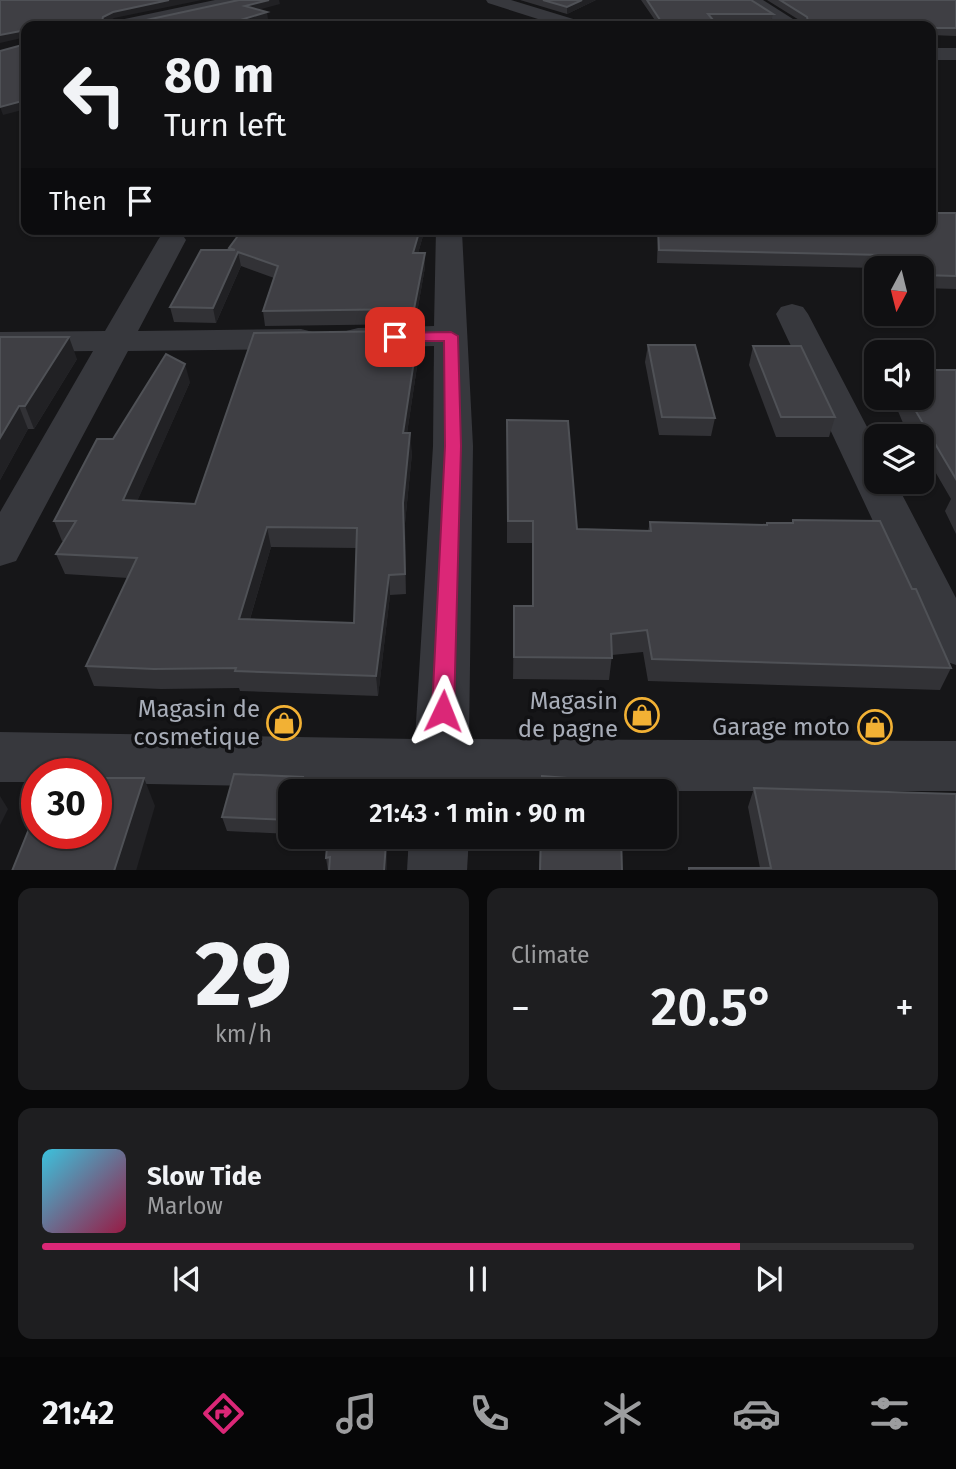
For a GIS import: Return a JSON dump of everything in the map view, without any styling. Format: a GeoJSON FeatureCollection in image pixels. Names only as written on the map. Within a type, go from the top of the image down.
{"type":"FeatureCollection","features":[{"type":"Feature","properties":{"kind":"street"},"geometry":{"type":"LineString","coordinates":[[139,21],[238,0]]}},
{"type":"Feature","properties":{"kind":"street"},"geometry":{"type":"LineString","coordinates":[[494,0],[561,21]]}},
{"type":"Feature","properties":{"kind":"street"},"geometry":{"type":"LineString","coordinates":[[751,0],[786,21]]}},
{"type":"Feature","properties":{"kind":"street"},"geometry":{"type":"LineString","coordinates":[[936,54],[956,54]]}},
{"type":"Feature","properties":{"kind":"street"},"geometry":{"type":"LineString","coordinates":[[441,777],[453,446],[448,235]]}},
{"type":"Feature","properties":{"kind":"street"},"geometry":{"type":"LineString","coordinates":[[0,550],[172,240]]}},
{"type":"Feature","properties":{"kind":"street"},"geometry":{"type":"LineString","coordinates":[[792,314],[956,645]]}},
{"type":"Feature","properties":{"kind":"street"},"geometry":{"type":"LineString","coordinates":[[0,342],[451,336]]}},
{"type":"Feature","properties":{"kind":"street"},"geometry":{"type":"LineString","coordinates":[[0,757],[441,777],[956,766]]}},
{"type":"Feature","properties":{"kind":"street"},"geometry":{"type":"LineString","coordinates":[[438,870],[439,849]]}},
{"type":"Feature","properties":{"kind":"building"},"geometry":{"type":"Polygon","coordinates":[[[0,0],[169,0],[113,12],[103,17],[102,21],[21,21],[21,31],[0,35],[0,0]]]}},
{"type":"Feature","properties":{"kind":"building"},"geometry":{"type":"Polygon","coordinates":[[[239,0],[269,0],[245,6],[267,12],[237,21],[142,21],[239,0]]]}},
{"type":"Feature","properties":{"kind":"building"},"geometry":{"type":"Polygon","coordinates":[[[543,0],[582,0],[567,7],[543,0]]]}},
{"type":"Feature","properties":{"kind":"building"},"geometry":{"type":"Polygon","coordinates":[[[647,0],[751,0],[773,14],[708,14],[714,21],[661,21],[647,0]]]}},
{"type":"Feature","properties":{"kind":"building"},"geometry":{"type":"Polygon","coordinates":[[[780,0],[956,0],[956,28],[936,28],[936,21],[808,21],[807,17],[780,0]]]}},
{"type":"Feature","properties":{"kind":"building"},"geometry":{"type":"Polygon","coordinates":[[[21,45],[21,101],[0,107],[0,51],[21,45]]]}},
{"type":"Feature","properties":{"kind":"building"},"geometry":{"type":"Polygon","coordinates":[[[936,213],[956,213],[956,276],[934,275],[934,256],[659,250],[658,235],[936,235],[936,213]]]}},
{"type":"Feature","properties":{"kind":"building"},"geometry":{"type":"Polygon","coordinates":[[[239,235],[418,235],[413,253],[425,253],[414,309],[263,311],[278,266],[238,252],[213,308],[170,307],[201,250],[235,250],[229,248],[239,235]]]}},
{"type":"Feature","properties":{"kind":"building"},"geometry":{"type":"Polygon","coordinates":[[[409,331],[407,341],[417,341],[403,433],[410,433],[403,503],[405,574],[389,575],[376,676],[235,671],[236,668],[86,666],[137,558],[56,554],[76,521],[54,521],[97,439],[113,439],[166,354],[185,364],[123,500],[195,504],[254,333],[409,331]],[[267,527],[239,619],[354,623],[357,528],[267,527]]]}},
{"type":"Feature","properties":{"kind":"building"},"geometry":{"type":"Polygon","coordinates":[[[0,337],[69,337],[25,406],[19,406],[0,438],[0,337]]]}},
{"type":"Feature","properties":{"kind":"building"},"geometry":{"type":"Polygon","coordinates":[[[648,345],[695,345],[715,418],[662,417],[648,345]]]}},
{"type":"Feature","properties":{"kind":"building"},"geometry":{"type":"Polygon","coordinates":[[[753,346],[801,346],[835,417],[781,417],[753,346]]]}},
{"type":"Feature","properties":{"kind":"building"},"geometry":{"type":"Polygon","coordinates":[[[934,370],[956,370],[956,479],[934,442],[934,424],[923,424],[915,410],[934,410],[934,370]]]}},
{"type":"Feature","properties":{"kind":"building"},"geometry":{"type":"Polygon","coordinates":[[[507,420],[568,421],[577,529],[651,531],[650,522],[767,525],[793,523],[793,520],[880,521],[912,589],[916,589],[951,668],[652,659],[647,630],[611,634],[612,658],[514,657],[514,606],[533,606],[533,521],[508,521],[507,420]]]}},
{"type":"Feature","properties":{"kind":"building"},"geometry":{"type":"Polygon","coordinates":[[[234,774],[303,777],[278,779],[278,819],[222,817],[234,774]]]}},
{"type":"Feature","properties":{"kind":"building"},"geometry":{"type":"Polygon","coordinates":[[[542,776],[580,779],[542,779],[542,776]]]}},
{"type":"Feature","properties":{"kind":"building"},"geometry":{"type":"Polygon","coordinates":[[[112,778],[144,778],[114,870],[12,870],[21,849],[112,849],[112,778]]]}},
{"type":"Feature","properties":{"kind":"building"},"geometry":{"type":"Polygon","coordinates":[[[754,788],[956,794],[956,870],[689,870],[771,868],[754,788]]]}},
{"type":"Feature","properties":{"kind":"building"},"geometry":{"type":"Polygon","coordinates":[[[327,849],[386,849],[384,870],[329,870],[330,857],[326,858],[327,849]]]}},
{"type":"Feature","properties":{"kind":"building"},"geometry":{"type":"Polygon","coordinates":[[[541,849],[621,849],[622,870],[540,870],[541,849]]]}},
{"type":"Feature","properties":{"kind":"place","name":"Magasin de pagne"},"geometry":{"type":"Point","coordinates":[642,715]}},
{"type":"Feature","properties":{"kind":"place","name":"Magasin de cosmetique"},"geometry":{"type":"Point","coordinates":[284,723]}},
{"type":"Feature","properties":{"kind":"place","name":"Garage moto"},"geometry":{"type":"Point","coordinates":[875,727]}},
{"type":"Feature","properties":{"kind":"route"},"geometry":{"type":"LineString","coordinates":[[395,337],[451,336],[453,446],[443,711]]}}]}
